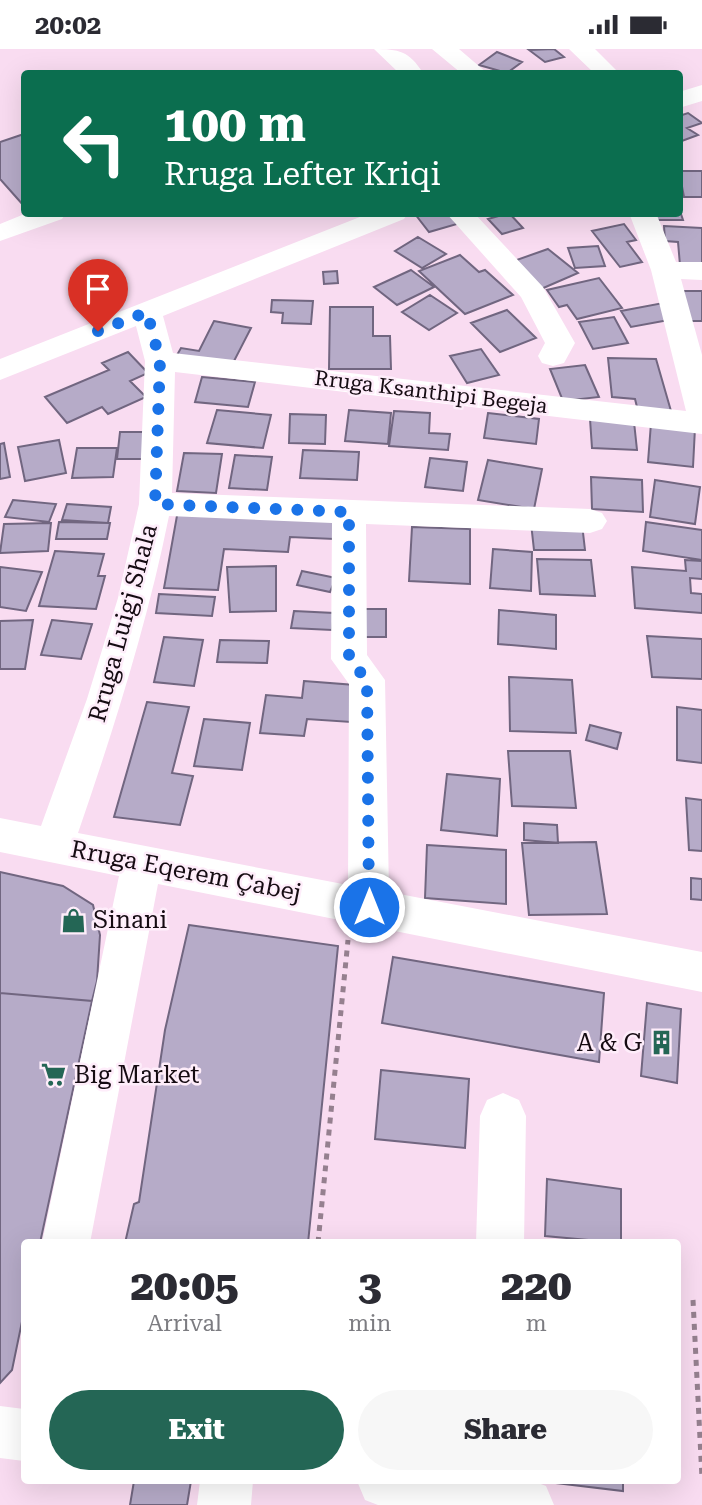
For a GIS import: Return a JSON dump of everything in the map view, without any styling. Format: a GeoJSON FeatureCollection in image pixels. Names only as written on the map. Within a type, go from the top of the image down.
{"type":"FeatureCollection","features":[{"type":"Feature","properties":{"kind":"street"},"geometry":{"type":"LineString","coordinates":[[386,49],[405,63],[409,70]]}},
{"type":"Feature","properties":{"kind":"street"},"geometry":{"type":"LineString","coordinates":[[444,49],[470,70]]}},
{"type":"Feature","properties":{"kind":"street"},"geometry":{"type":"LineString","coordinates":[[581,49],[604,70]]}},
{"type":"Feature","properties":{"kind":"street"},"geometry":{"type":"LineString","coordinates":[[683,99],[702,92]]}},
{"type":"Feature","properties":{"kind":"street"},"geometry":{"type":"LineString","coordinates":[[0,233],[42,217]]}},
{"type":"Feature","properties":{"kind":"street"},"geometry":{"type":"LineString","coordinates":[[0,370],[385,217]]}},
{"type":"Feature","properties":{"kind":"street"},"geometry":{"type":"LineString","coordinates":[[463,217],[533,293],[559,343],[553,356]]}},
{"type":"Feature","properties":{"kind":"street"},"geometry":{"type":"LineString","coordinates":[[644,217],[665,270],[702,412]]}},
{"type":"Feature","properties":{"kind":"street"},"geometry":{"type":"LineString","coordinates":[[665,270],[702,271]]}},
{"type":"Feature","properties":{"kind":"street","name":"Rruga Luigj Shala"},"geometry":{"type":"LineString","coordinates":[[54,845],[105,699],[135,598],[155,504],[160,361],[147,312]]}},
{"type":"Feature","properties":{"kind":"street","name":"Rruga Ksanthipi Begeja"},"geometry":{"type":"LineString","coordinates":[[160,361],[702,423]]}},
{"type":"Feature","properties":{"kind":"street"},"geometry":{"type":"LineString","coordinates":[[155,504],[590,521]]}},
{"type":"Feature","properties":{"kind":"street"},"geometry":{"type":"LineString","coordinates":[[349,512],[349,659],[367,680],[359,921]]}},
{"type":"Feature","properties":{"kind":"street","name":"Rruga Eqerem Çabej"},"geometry":{"type":"LineString","coordinates":[[0,835],[142,862],[359,921],[702,972]]}},
{"type":"Feature","properties":{"kind":"street"},"geometry":{"type":"LineString","coordinates":[[67,1239],[142,862]]}},
{"type":"Feature","properties":{"kind":"street"},"geometry":{"type":"LineString","coordinates":[[500,1239],[503,1117]]}},
{"type":"Feature","properties":{"kind":"street"},"geometry":{"type":"LineString","coordinates":[[0,1432],[21,1435]]}},
{"type":"Feature","properties":{"kind":"street"},"geometry":{"type":"LineString","coordinates":[[223,1505],[226,1484]]}},
{"type":"Feature","properties":{"kind":"street"},"geometry":{"type":"LineString","coordinates":[[392,1489],[506,1494]]}},
{"type":"Feature","properties":{"kind":"path"},"geometry":{"type":"LineString","coordinates":[[319,1239],[359,921]]}},
{"type":"Feature","properties":{"kind":"path"},"geometry":{"type":"LineString","coordinates":[[693,1300],[702,1478]]}},
{"type":"Feature","properties":{"kind":"building"},"geometry":{"type":"Polygon","coordinates":[[[554,49],[564,57],[545,62],[529,50],[554,49]]]}},
{"type":"Feature","properties":{"kind":"building"},"geometry":{"type":"Polygon","coordinates":[[[497,52],[522,62],[511,70],[496,70],[479,65],[497,52]]]}},
{"type":"Feature","properties":{"kind":"building"},"geometry":{"type":"Polygon","coordinates":[[[688,113],[702,123],[687,128],[698,135],[683,141],[683,115],[688,113]]]}},
{"type":"Feature","properties":{"kind":"building"},"geometry":{"type":"Polygon","coordinates":[[[21,135],[21,203],[0,179],[0,142],[21,135]]]}},
{"type":"Feature","properties":{"kind":"building"},"geometry":{"type":"Polygon","coordinates":[[[683,171],[702,171],[702,197],[684,197],[683,171]]]}},
{"type":"Feature","properties":{"kind":"building"},"geometry":{"type":"Polygon","coordinates":[[[417,217],[452,217],[457,224],[429,232],[417,217]]]}},
{"type":"Feature","properties":{"kind":"building"},"geometry":{"type":"Polygon","coordinates":[[[513,217],[523,228],[502,234],[488,219],[513,217]]]}},
{"type":"Feature","properties":{"kind":"building"},"geometry":{"type":"Polygon","coordinates":[[[656,217],[682,217],[683,220],[657,220],[656,217]]]}},
{"type":"Feature","properties":{"kind":"building"},"geometry":{"type":"Polygon","coordinates":[[[624,224],[636,240],[627,242],[642,262],[620,267],[592,231],[624,224]]]}},
{"type":"Feature","properties":{"kind":"building"},"geometry":{"type":"Polygon","coordinates":[[[664,226],[702,228],[702,267],[680,265],[678,242],[665,241],[664,226]]]}},
{"type":"Feature","properties":{"kind":"building"},"geometry":{"type":"Polygon","coordinates":[[[418,237],[446,254],[422,268],[395,251],[418,237]]]}},
{"type":"Feature","properties":{"kind":"building"},"geometry":{"type":"Polygon","coordinates":[[[598,246],[605,266],[575,268],[568,248],[598,246]]]}},
{"type":"Feature","properties":{"kind":"building"},"geometry":{"type":"Polygon","coordinates":[[[548,249],[578,273],[541,289],[508,263],[548,249]]]}},
{"type":"Feature","properties":{"kind":"building"},"geometry":{"type":"Polygon","coordinates":[[[460,255],[479,272],[485,270],[513,295],[465,314],[419,271],[460,255]]]}},
{"type":"Feature","properties":{"kind":"building"},"geometry":{"type":"Polygon","coordinates":[[[411,270],[434,287],[397,305],[374,287],[411,270]]]}},
{"type":"Feature","properties":{"kind":"building"},"geometry":{"type":"Polygon","coordinates":[[[337,271],[338,283],[324,284],[323,272],[337,271]]]}},
{"type":"Feature","properties":{"kind":"building"},"geometry":{"type":"Polygon","coordinates":[[[599,278],[622,308],[577,319],[567,305],[559,307],[547,290],[599,278]]]}},
{"type":"Feature","properties":{"kind":"building"},"geometry":{"type":"Polygon","coordinates":[[[683,291],[702,291],[702,321],[689,321],[683,291]]]}},
{"type":"Feature","properties":{"kind":"building"},"geometry":{"type":"Polygon","coordinates":[[[430,295],[457,313],[429,330],[402,312],[430,295]]]}},
{"type":"Feature","properties":{"kind":"building"},"geometry":{"type":"Polygon","coordinates":[[[272,300],[313,301],[311,324],[282,323],[283,313],[271,312],[272,300]]]}},
{"type":"Feature","properties":{"kind":"building"},"geometry":{"type":"Polygon","coordinates":[[[663,303],[674,319],[631,327],[621,311],[663,303]]]}},
{"type":"Feature","properties":{"kind":"building"},"geometry":{"type":"Polygon","coordinates":[[[330,307],[373,307],[373,336],[390,336],[391,369],[329,369],[330,307]]]}},
{"type":"Feature","properties":{"kind":"building"},"geometry":{"type":"Polygon","coordinates":[[[507,310],[536,338],[500,352],[471,323],[507,310]]]}},
{"type":"Feature","properties":{"kind":"building"},"geometry":{"type":"Polygon","coordinates":[[[614,317],[628,343],[593,349],[579,322],[614,317]]]}},
{"type":"Feature","properties":{"kind":"building"},"geometry":{"type":"Polygon","coordinates":[[[214,321],[251,328],[232,365],[177,355],[181,348],[199,351],[214,321]]]}},
{"type":"Feature","properties":{"kind":"building"},"geometry":{"type":"Polygon","coordinates":[[[481,349],[499,375],[467,383],[450,356],[481,349]]]}},
{"type":"Feature","properties":{"kind":"building"},"geometry":{"type":"Polygon","coordinates":[[[128,352],[148,373],[130,381],[146,397],[108,414],[102,407],[67,423],[45,397],[109,370],[102,363],[128,352]]]}},
{"type":"Feature","properties":{"kind":"building"},"geometry":{"type":"Polygon","coordinates":[[[608,358],[656,359],[671,411],[638,411],[635,399],[612,397],[608,358]]]}},
{"type":"Feature","properties":{"kind":"building"},"geometry":{"type":"Polygon","coordinates":[[[585,365],[599,397],[563,401],[550,369],[585,365]]]}},
{"type":"Feature","properties":{"kind":"building"},"geometry":{"type":"Polygon","coordinates":[[[202,377],[255,382],[248,407],[195,402],[202,377]]]}},
{"type":"Feature","properties":{"kind":"building"},"geometry":{"type":"Polygon","coordinates":[[[217,410],[271,415],[263,448],[207,443],[217,410]]]}},
{"type":"Feature","properties":{"kind":"building"},"geometry":{"type":"Polygon","coordinates":[[[349,410],[391,413],[388,444],[345,441],[349,410]]]}},
{"type":"Feature","properties":{"kind":"building"},"geometry":{"type":"Polygon","coordinates":[[[394,411],[430,413],[429,433],[450,434],[448,450],[389,446],[394,411]]]}},
{"type":"Feature","properties":{"kind":"building"},"geometry":{"type":"Polygon","coordinates":[[[488,413],[539,419],[536,444],[484,438],[488,413]]]}},
{"type":"Feature","properties":{"kind":"building"},"geometry":{"type":"Polygon","coordinates":[[[290,414],[326,415],[325,444],[289,443],[290,414]]]}},
{"type":"Feature","properties":{"kind":"building"},"geometry":{"type":"Polygon","coordinates":[[[590,419],[634,422],[637,450],[592,448],[590,419]]]}},
{"type":"Feature","properties":{"kind":"building"},"geometry":{"type":"Polygon","coordinates":[[[651,423],[695,428],[693,467],[648,462],[651,423]]]}},
{"type":"Feature","properties":{"kind":"building"},"geometry":{"type":"Polygon","coordinates":[[[120,432],[151,432],[148,459],[117,459],[120,432]]]}},
{"type":"Feature","properties":{"kind":"building"},"geometry":{"type":"Polygon","coordinates":[[[59,440],[66,473],[25,481],[18,447],[59,440]]]}},
{"type":"Feature","properties":{"kind":"building"},"geometry":{"type":"Polygon","coordinates":[[[4,443],[10,477],[0,479],[0,444],[4,443]]]}},
{"type":"Feature","properties":{"kind":"building"},"geometry":{"type":"Polygon","coordinates":[[[77,448],[117,448],[113,477],[72,478],[77,448]]]}},
{"type":"Feature","properties":{"kind":"building"},"geometry":{"type":"Polygon","coordinates":[[[303,450],[359,452],[357,480],[300,478],[303,450]]]}},
{"type":"Feature","properties":{"kind":"building"},"geometry":{"type":"Polygon","coordinates":[[[184,453],[222,454],[216,493],[177,491],[184,453]]]}},
{"type":"Feature","properties":{"kind":"building"},"geometry":{"type":"Polygon","coordinates":[[[235,455],[272,457],[267,490],[229,488],[235,455]]]}},
{"type":"Feature","properties":{"kind":"building"},"geometry":{"type":"Polygon","coordinates":[[[430,458],[467,462],[463,491],[425,487],[430,458]]]}},
{"type":"Feature","properties":{"kind":"building"},"geometry":{"type":"Polygon","coordinates":[[[488,460],[542,469],[534,509],[478,500],[488,460]]]}},
{"type":"Feature","properties":{"kind":"building"},"geometry":{"type":"Polygon","coordinates":[[[591,477],[642,480],[643,512],[592,509],[591,477]]]}},
{"type":"Feature","properties":{"kind":"building"},"geometry":{"type":"Polygon","coordinates":[[[655,480],[700,487],[695,524],[650,517],[655,480]]]}},
{"type":"Feature","properties":{"kind":"building"},"geometry":{"type":"Polygon","coordinates":[[[13,500],[56,504],[49,522],[5,517],[13,500]]]}},
{"type":"Feature","properties":{"kind":"building"},"geometry":{"type":"Polygon","coordinates":[[[67,504],[111,507],[108,523],[62,520],[67,504]]]}},
{"type":"Feature","properties":{"kind":"building"},"geometry":{"type":"Polygon","coordinates":[[[178,510],[336,517],[334,539],[290,537],[288,552],[224,549],[218,590],[164,588],[178,510]]]}},
{"type":"Feature","properties":{"kind":"building"},"geometry":{"type":"Polygon","coordinates":[[[59,522],[110,523],[107,539],[56,539],[59,522]]]}},
{"type":"Feature","properties":{"kind":"building"},"geometry":{"type":"Polygon","coordinates":[[[646,522],[702,530],[702,560],[643,551],[646,522]]]}},
{"type":"Feature","properties":{"kind":"building"},"geometry":{"type":"Polygon","coordinates":[[[51,523],[48,551],[0,553],[4,524],[51,523]]]}},
{"type":"Feature","properties":{"kind":"building"},"geometry":{"type":"Polygon","coordinates":[[[531,523],[582,524],[585,550],[534,550],[531,523]]]}},
{"type":"Feature","properties":{"kind":"building"},"geometry":{"type":"Polygon","coordinates":[[[412,527],[470,529],[470,584],[409,581],[412,527]]]}},
{"type":"Feature","properties":{"kind":"building"},"geometry":{"type":"Polygon","coordinates":[[[493,549],[532,552],[531,591],[490,588],[493,549]]]}},
{"type":"Feature","properties":{"kind":"building"},"geometry":{"type":"Polygon","coordinates":[[[55,551],[104,554],[98,576],[105,576],[96,609],[39,606],[55,551]]]}},
{"type":"Feature","properties":{"kind":"building"},"geometry":{"type":"Polygon","coordinates":[[[537,559],[591,560],[595,596],[540,594],[537,559]]]}},
{"type":"Feature","properties":{"kind":"building"},"geometry":{"type":"Polygon","coordinates":[[[685,560],[702,561],[702,579],[690,578],[691,593],[702,594],[702,613],[635,608],[632,567],[686,571],[685,560]]]}},
{"type":"Feature","properties":{"kind":"building"},"geometry":{"type":"Polygon","coordinates":[[[276,566],[276,611],[230,612],[227,567],[276,566]]]}},
{"type":"Feature","properties":{"kind":"building"},"geometry":{"type":"Polygon","coordinates":[[[0,567],[42,572],[26,611],[0,607],[0,567]]]}},
{"type":"Feature","properties":{"kind":"building"},"geometry":{"type":"Polygon","coordinates":[[[302,571],[336,578],[330,592],[297,585],[302,571]]]}},
{"type":"Feature","properties":{"kind":"building"},"geometry":{"type":"Polygon","coordinates":[[[159,594],[215,597],[212,616],[156,613],[159,594]]]}},
{"type":"Feature","properties":{"kind":"building"},"geometry":{"type":"Polygon","coordinates":[[[361,609],[386,609],[386,637],[361,637],[361,609]]]}},
{"type":"Feature","properties":{"kind":"building"},"geometry":{"type":"Polygon","coordinates":[[[499,610],[556,615],[556,649],[498,644],[499,610]]]}},
{"type":"Feature","properties":{"kind":"building"},"geometry":{"type":"Polygon","coordinates":[[[294,611],[334,613],[332,630],[291,628],[294,611]]]}},
{"type":"Feature","properties":{"kind":"building"},"geometry":{"type":"Polygon","coordinates":[[[33,620],[25,669],[0,669],[0,621],[33,620]]]}},
{"type":"Feature","properties":{"kind":"building"},"geometry":{"type":"Polygon","coordinates":[[[52,620],[92,624],[81,659],[41,655],[52,620]]]}},
{"type":"Feature","properties":{"kind":"building"},"geometry":{"type":"Polygon","coordinates":[[[647,636],[702,639],[702,679],[652,677],[647,636]]]}},
{"type":"Feature","properties":{"kind":"building"},"geometry":{"type":"Polygon","coordinates":[[[164,637],[203,640],[194,686],[154,682],[164,637]]]}},
{"type":"Feature","properties":{"kind":"building"},"geometry":{"type":"Polygon","coordinates":[[[220,640],[269,641],[267,663],[217,662],[220,640]]]}},
{"type":"Feature","properties":{"kind":"building"},"geometry":{"type":"Polygon","coordinates":[[[509,677],[572,680],[576,733],[510,731],[509,677]]]}},
{"type":"Feature","properties":{"kind":"building"},"geometry":{"type":"Polygon","coordinates":[[[304,681],[355,685],[351,722],[307,719],[304,736],[260,733],[266,695],[302,698],[304,681]]]}},
{"type":"Feature","properties":{"kind":"building"},"geometry":{"type":"Polygon","coordinates":[[[147,702],[189,707],[172,773],[193,776],[180,825],[114,817],[147,702]]]}},
{"type":"Feature","properties":{"kind":"building"},"geometry":{"type":"Polygon","coordinates":[[[677,707],[702,710],[702,763],[677,760],[677,707]]]}},
{"type":"Feature","properties":{"kind":"building"},"geometry":{"type":"Polygon","coordinates":[[[204,719],[250,723],[242,770],[194,766],[204,719]]]}},
{"type":"Feature","properties":{"kind":"building"},"geometry":{"type":"Polygon","coordinates":[[[590,725],[621,733],[617,749],[586,740],[590,725]]]}},
{"type":"Feature","properties":{"kind":"building"},"geometry":{"type":"Polygon","coordinates":[[[508,751],[570,751],[576,808],[512,806],[508,751]]]}},
{"type":"Feature","properties":{"kind":"building"},"geometry":{"type":"Polygon","coordinates":[[[447,774],[500,779],[497,836],[441,830],[447,774]]]}},
{"type":"Feature","properties":{"kind":"building"},"geometry":{"type":"Polygon","coordinates":[[[686,798],[702,800],[702,851],[689,850],[686,798]]]}},
{"type":"Feature","properties":{"kind":"building"},"geometry":{"type":"Polygon","coordinates":[[[524,823],[557,825],[558,843],[524,840],[524,823]]]}},
{"type":"Feature","properties":{"kind":"building"},"geometry":{"type":"Polygon","coordinates":[[[596,842],[607,914],[529,915],[522,843],[596,842]]]}},
{"type":"Feature","properties":{"kind":"building"},"geometry":{"type":"Polygon","coordinates":[[[427,845],[506,850],[506,904],[425,898],[427,845]]]}},
{"type":"Feature","properties":{"kind":"building"},"geometry":{"type":"Polygon","coordinates":[[[0,872],[63,886],[93,905],[100,935],[97,981],[92,1001],[0,993],[0,872]]]}},
{"type":"Feature","properties":{"kind":"building"},"geometry":{"type":"Polygon","coordinates":[[[691,878],[702,879],[702,900],[691,899],[691,878]]]}},
{"type":"Feature","properties":{"kind":"building"},"geometry":{"type":"Polygon","coordinates":[[[189,925],[338,946],[308,1239],[126,1239],[134,1204],[139,1202],[165,1030],[189,925]]]}},
{"type":"Feature","properties":{"kind":"building"},"geometry":{"type":"Polygon","coordinates":[[[393,957],[604,993],[599,1062],[382,1023],[393,957]]]}},
{"type":"Feature","properties":{"kind":"building"},"geometry":{"type":"Polygon","coordinates":[[[0,993],[92,1001],[41,1239],[21,1239],[21,1326],[12,1370],[0,1383],[0,993]]]}},
{"type":"Feature","properties":{"kind":"building","name":"A & G"},"geometry":{"type":"Polygon","coordinates":[[[647,1003],[681,1009],[677,1083],[641,1076],[647,1003]]]}},
{"type":"Feature","properties":{"kind":"building"},"geometry":{"type":"Polygon","coordinates":[[[381,1070],[469,1079],[465,1148],[375,1139],[381,1070]]]}},
{"type":"Feature","properties":{"kind":"building"},"geometry":{"type":"Polygon","coordinates":[[[547,1179],[621,1189],[621,1239],[545,1236],[547,1179]]]}},
{"type":"Feature","properties":{"kind":"building"},"geometry":{"type":"Polygon","coordinates":[[[134,1484],[190,1484],[187,1505],[130,1505],[134,1484]]]}},
{"type":"Feature","properties":{"kind":"building"},"geometry":{"type":"Polygon","coordinates":[[[564,1484],[623,1484],[623,1491],[564,1484]]]}},
{"type":"Feature","properties":{"kind":"place","name":"Sinani"},"geometry":{"type":"Point","coordinates":[73,920]}},
{"type":"Feature","properties":{"kind":"place","name":"A & G"},"geometry":{"type":"Point","coordinates":[662,1043]}},
{"type":"Feature","properties":{"kind":"place","name":"Big Market"},"geometry":{"type":"Point","coordinates":[54,1075]}},
{"type":"Feature","properties":{"kind":"route"},"geometry":{"type":"LineString","coordinates":[[98,331],[147,312],[160,361],[155,504],[349,512],[349,659],[367,680],[369,907]]}}]}
